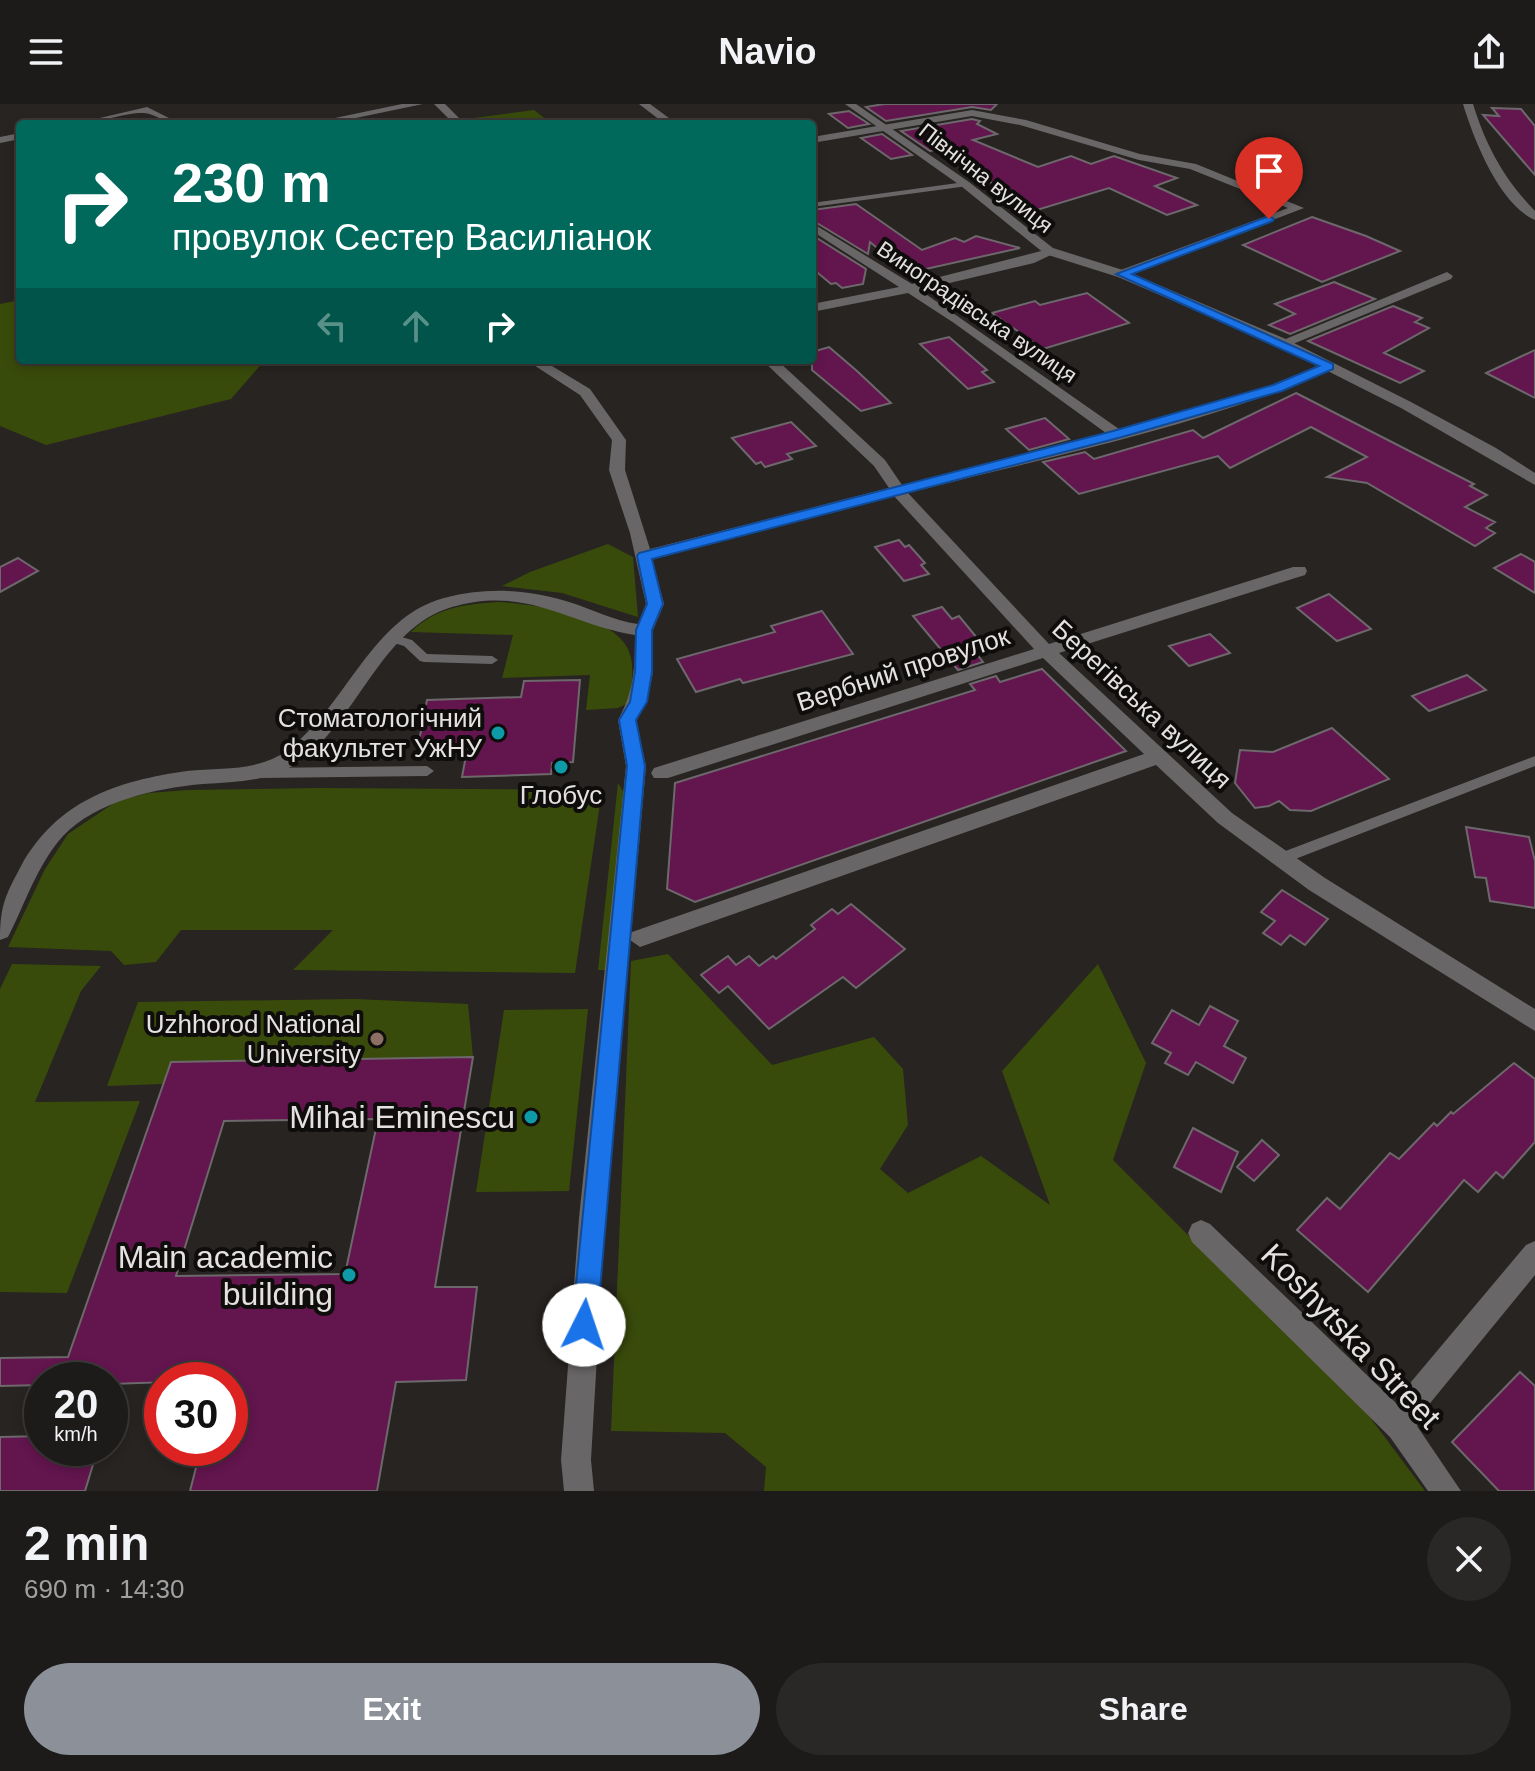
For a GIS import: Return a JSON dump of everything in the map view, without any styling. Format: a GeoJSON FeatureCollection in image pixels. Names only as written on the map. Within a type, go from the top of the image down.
{"type":"FeatureCollection","features":[{"type":"Feature","properties":{"kind":"street"},"geometry":{"type":"LineString","coordinates":[[332,120],[418,104]]}},
{"type":"Feature","properties":{"kind":"street"},"geometry":{"type":"LineString","coordinates":[[439,104],[456,120]]}},
{"type":"Feature","properties":{"kind":"street"},"geometry":{"type":"LineString","coordinates":[[644,104],[666,120]]}},
{"type":"Feature","properties":{"kind":"street","name":"Північна вулиця"},"geometry":{"type":"LineString","coordinates":[[850,104],[965,184],[1049,251],[1122,274],[1283,343],[1491,451],[1535,480]]}},
{"type":"Feature","properties":{"kind":"street"},"geometry":{"type":"LineString","coordinates":[[1468,104],[1478,140],[1507,190],[1535,217]]}},
{"type":"Feature","properties":{"kind":"street"},"geometry":{"type":"LineString","coordinates":[[94,120],[143,107],[168,120]]}},
{"type":"Feature","properties":{"kind":"street"},"geometry":{"type":"LineString","coordinates":[[816,139],[972,113],[999,117],[1139,157],[1192,166],[1298,208],[1122,274]]}},
{"type":"Feature","properties":{"kind":"street","name":"Виноградівська вулиця"},"geometry":{"type":"LineString","coordinates":[[816,228],[912,288],[1117,434]]}},
{"type":"Feature","properties":{"kind":"street"},"geometry":{"type":"LineString","coordinates":[[816,307],[1030,260],[1049,251]]}},
{"type":"Feature","properties":{"kind":"street"},"geometry":{"type":"LineString","coordinates":[[1283,343],[1447,276]]}},
{"type":"Feature","properties":{"kind":"street"},"geometry":{"type":"LineString","coordinates":[[540,364],[585,392],[619,440],[617,470],[644,556],[655,604],[644,630],[644,672],[638,702],[627,720],[636,766],[592,1218],[576,1460],[579,1491]]}},
{"type":"Feature","properties":{"kind":"street","name":"Берегівська вулиця"},"geometry":{"type":"LineString","coordinates":[[773,364],[880,463],[899,492],[1045,650],[1225,818],[1280,859],[1535,1021]]}},
{"type":"Feature","properties":{"kind":"street"},"geometry":{"type":"LineString","coordinates":[[644,556],[1117,434],[1278,388],[1329,366]]}},
{"type":"Feature","properties":{"kind":"street","name":"Вербний провулок"},"geometry":{"type":"LineString","coordinates":[[661,773],[1299,571]]}},
{"type":"Feature","properties":{"kind":"street"},"geometry":{"type":"LineString","coordinates":[[0,931],[37,856],[68,821],[131,789],[172,779],[256,773],[285,761],[321,733],[391,638],[414,619],[441,604],[470,597],[505,596],[562,605],[617,628],[644,630]]}},
{"type":"Feature","properties":{"kind":"street"},"geometry":{"type":"LineString","coordinates":[[640,938],[1157,757]]}},
{"type":"Feature","properties":{"kind":"street","name":"Koshytska Street"},"geometry":{"type":"LineString","coordinates":[[1201,1233],[1400,1427],[1446,1491]]}},
{"type":"Feature","properties":{"kind":"street"},"geometry":{"type":"LineString","coordinates":[[1400,1427],[1421,1392],[1535,1254]]}},
{"type":"Feature","properties":{"kind":"lane"},"geometry":{"type":"LineString","coordinates":[[816,204],[965,184]]}},
{"type":"Feature","properties":{"kind":"lane"},"geometry":{"type":"LineString","coordinates":[[391,638],[408,643],[424,658],[492,660]]}},
{"type":"Feature","properties":{"kind":"lane"},"geometry":{"type":"LineString","coordinates":[[1280,859],[1535,761]]}},
{"type":"Feature","properties":{"kind":"lane"},"geometry":{"type":"LineString","coordinates":[[256,773],[427,771]]}},
{"type":"Feature","properties":{"kind":"green space"},"geometry":{"type":"Polygon","coordinates":[[[534,110],[547,120],[467,120],[534,110]]]}},
{"type":"Feature","properties":{"kind":"green space"},"geometry":{"type":"Polygon","coordinates":[[[16,301],[16,364],[262,364],[231,399],[46,445],[0,426],[0,304],[16,301]]]}},
{"type":"Feature","properties":{"kind":"green space"},"geometry":{"type":"Polygon","coordinates":[[[608,544],[633,557],[638,617],[562,593],[502,586],[530,572],[608,544]]]}},
{"type":"Feature","properties":{"kind":"green space"},"geometry":{"type":"Polygon","coordinates":[[[498,602],[553,609],[595,622],[612,631],[625,643],[631,658],[630,702],[618,708],[586,710],[590,675],[502,678],[513,635],[411,632],[440,612],[498,602]]]}},
{"type":"Feature","properties":{"kind":"green space"},"geometry":{"type":"Polygon","coordinates":[[[618,783],[625,795],[607,970],[598,970],[618,783]]]}},
{"type":"Feature","properties":{"kind":"green space"},"geometry":{"type":"Polygon","coordinates":[[[188,790],[602,790],[575,973],[293,970],[333,930],[181,930],[156,962],[124,965],[111,951],[8,947],[45,869],[68,834],[117,801],[149,793],[188,790]]]}},
{"type":"Feature","properties":{"kind":"green space"},"geometry":{"type":"Polygon","coordinates":[[[668,954],[772,1065],[874,1037],[903,1069],[908,1125],[880,1169],[908,1193],[981,1156],[1050,1205],[1002,1071],[1098,964],[1146,1063],[1113,1160],[1369,1416],[1425,1491],[764,1491],[766,1467],[725,1433],[611,1431],[631,961],[668,954]]]}},
{"type":"Feature","properties":{"kind":"green space"},"geometry":{"type":"Polygon","coordinates":[[[12,964],[101,966],[81,991],[35,1102],[140,1101],[67,1293],[0,1292],[0,989],[12,964]]]}},
{"type":"Feature","properties":{"kind":"green space"},"geometry":{"type":"Polygon","coordinates":[[[355,999],[468,1004],[473,1057],[171,1062],[163,1084],[107,1086],[138,1002],[355,999]]]}},
{"type":"Feature","properties":{"kind":"green space"},"geometry":{"type":"Polygon","coordinates":[[[588,1009],[569,1191],[476,1192],[504,1010],[588,1009]]]}},
{"type":"Feature","properties":{"kind":"building"},"geometry":{"type":"Polygon","coordinates":[[[884,104],[997,104],[991,110],[972,107],[886,121],[866,107],[884,104]]]}},
{"type":"Feature","properties":{"kind":"building"},"geometry":{"type":"Polygon","coordinates":[[[1492,108],[1521,109],[1535,126],[1535,175],[1483,115],[1499,116],[1492,108]]]}},
{"type":"Feature","properties":{"kind":"building"},"geometry":{"type":"Polygon","coordinates":[[[849,111],[869,124],[848,128],[829,114],[849,111]]]}},
{"type":"Feature","properties":{"kind":"building"},"geometry":{"type":"Polygon","coordinates":[[[972,119],[980,121],[977,124],[997,134],[973,140],[1038,167],[1071,156],[1091,164],[1114,156],[1177,178],[1155,186],[1197,205],[1167,215],[1109,188],[1037,210],[936,150],[930,151],[901,131],[972,119]]]}},
{"type":"Feature","properties":{"kind":"building"},"geometry":{"type":"Polygon","coordinates":[[[882,134],[912,155],[891,159],[861,138],[882,134]]]}},
{"type":"Feature","properties":{"kind":"building"},"geometry":{"type":"Polygon","coordinates":[[[856,204],[922,250],[955,238],[964,242],[976,236],[1020,248],[908,273],[870,242],[868,254],[816,222],[816,209],[856,204]]]}},
{"type":"Feature","properties":{"kind":"building"},"geometry":{"type":"Polygon","coordinates":[[[1312,217],[1400,251],[1322,282],[1243,245],[1312,217]]]}},
{"type":"Feature","properties":{"kind":"building"},"geometry":{"type":"Polygon","coordinates":[[[816,238],[866,269],[863,284],[842,288],[836,283],[831,284],[816,271],[816,238]]]}},
{"type":"Feature","properties":{"kind":"building"},"geometry":{"type":"Polygon","coordinates":[[[1334,282],[1375,299],[1290,334],[1269,325],[1295,314],[1275,304],[1334,282]]]}},
{"type":"Feature","properties":{"kind":"building"},"geometry":{"type":"Polygon","coordinates":[[[1087,293],[1129,323],[1043,349],[992,313],[1035,301],[1040,305],[1087,293]]]}},
{"type":"Feature","properties":{"kind":"building"},"geometry":{"type":"Polygon","coordinates":[[[1393,306],[1422,318],[1415,322],[1429,328],[1384,353],[1424,371],[1400,383],[1308,341],[1393,306]]]}},
{"type":"Feature","properties":{"kind":"building"},"geometry":{"type":"Polygon","coordinates":[[[949,337],[987,370],[982,372],[994,382],[968,389],[920,344],[949,337]]]}},
{"type":"Feature","properties":{"kind":"building"},"geometry":{"type":"Polygon","coordinates":[[[829,347],[891,403],[861,411],[812,370],[812,364],[816,364],[816,351],[829,347]]]}},
{"type":"Feature","properties":{"kind":"building"},"geometry":{"type":"Polygon","coordinates":[[[1535,350],[1535,398],[1486,373],[1535,350]]]}},
{"type":"Feature","properties":{"kind":"building"},"geometry":{"type":"Polygon","coordinates":[[[1296,393],[1474,484],[1470,486],[1487,495],[1465,507],[1495,522],[1486,528],[1495,533],[1475,546],[1367,483],[1327,477],[1367,457],[1311,427],[1230,468],[1218,456],[1079,494],[1043,462],[1085,452],[1094,459],[1193,430],[1203,438],[1296,393]]]}},
{"type":"Feature","properties":{"kind":"building"},"geometry":{"type":"Polygon","coordinates":[[[1045,418],[1069,439],[1029,450],[1006,429],[1045,418]]]}},
{"type":"Feature","properties":{"kind":"building"},"geometry":{"type":"Polygon","coordinates":[[[791,422],[816,446],[787,454],[792,459],[765,467],[761,462],[756,464],[732,438],[791,422]]]}},
{"type":"Feature","properties":{"kind":"building"},"geometry":{"type":"Polygon","coordinates":[[[899,540],[905,547],[909,545],[925,563],[921,565],[929,574],[904,581],[875,547],[899,540]]]}},
{"type":"Feature","properties":{"kind":"building"},"geometry":{"type":"Polygon","coordinates":[[[1521,554],[1535,562],[1535,593],[1494,568],[1521,554]]]}},
{"type":"Feature","properties":{"kind":"building"},"geometry":{"type":"Polygon","coordinates":[[[18,558],[38,571],[0,592],[0,567],[18,558]]]}},
{"type":"Feature","properties":{"kind":"building"},"geometry":{"type":"Polygon","coordinates":[[[1329,594],[1371,629],[1337,641],[1297,608],[1329,594]]]}},
{"type":"Feature","properties":{"kind":"building"},"geometry":{"type":"Polygon","coordinates":[[[942,607],[952,619],[959,616],[982,644],[971,647],[983,662],[958,670],[913,616],[942,607]]]}},
{"type":"Feature","properties":{"kind":"building"},"geometry":{"type":"Polygon","coordinates":[[[822,611],[853,654],[696,692],[677,659],[775,632],[771,626],[822,611]]]}},
{"type":"Feature","properties":{"kind":"building"},"geometry":{"type":"Polygon","coordinates":[[[1210,634],[1230,653],[1189,666],[1169,646],[1210,634]]]}},
{"type":"Feature","properties":{"kind":"building"},"geometry":{"type":"Polygon","coordinates":[[[1042,669],[1126,751],[695,902],[667,889],[675,783],[975,690],[970,684],[996,676],[1000,682],[1042,669]]]}},
{"type":"Feature","properties":{"kind":"building"},"geometry":{"type":"Polygon","coordinates":[[[1467,675],[1486,690],[1429,711],[1412,696],[1467,675]]]}},
{"type":"Feature","properties":{"kind":"building","name":"Стоматологічний факультет УжНУ"},"geometry":{"type":"Polygon","coordinates":[[[580,680],[573,762],[552,763],[551,774],[462,777],[468,745],[418,746],[427,700],[521,697],[524,681],[580,680]]]}},
{"type":"Feature","properties":{"kind":"building"},"geometry":{"type":"Polygon","coordinates":[[[1332,728],[1389,779],[1311,811],[1290,810],[1279,801],[1255,808],[1235,783],[1240,750],[1273,752],[1332,728]]]}},
{"type":"Feature","properties":{"kind":"building"},"geometry":{"type":"Polygon","coordinates":[[[1466,827],[1529,837],[1535,861],[1535,908],[1490,901],[1486,878],[1475,877],[1466,827]]]}},
{"type":"Feature","properties":{"kind":"building"},"geometry":{"type":"Polygon","coordinates":[[[1282,890],[1328,919],[1305,945],[1290,935],[1281,945],[1263,933],[1275,921],[1261,912],[1282,890]]]}},
{"type":"Feature","properties":{"kind":"building"},"geometry":{"type":"Polygon","coordinates":[[[851,904],[905,949],[856,988],[843,977],[769,1029],[728,986],[719,993],[701,975],[728,956],[736,965],[749,956],[759,966],[773,956],[776,959],[815,929],[811,925],[832,909],[838,914],[851,904]]]}},
{"type":"Feature","properties":{"kind":"building"},"geometry":{"type":"Polygon","coordinates":[[[1210,1006],[1238,1021],[1224,1046],[1246,1058],[1233,1083],[1196,1062],[1188,1075],[1165,1063],[1171,1053],[1152,1043],[1172,1010],[1199,1025],[1210,1006]]]}},
{"type":"Feature","properties":{"kind":"building","name":"Main academic building"},"geometry":{"type":"Polygon","coordinates":[[[473,1057],[435,1287],[477,1287],[466,1380],[396,1382],[377,1491],[190,1491],[196,1466],[248,1466],[248,1362],[144,1362],[144,1383],[128,1383],[128,1362],[24,1362],[24,1385],[0,1386],[0,1358],[68,1357],[171,1062],[473,1057]],[[378,1119],[224,1121],[176,1276],[345,1274],[378,1119]]]}},
{"type":"Feature","properties":{"kind":"building"},"geometry":{"type":"Polygon","coordinates":[[[1514,1063],[1535,1079],[1535,1142],[1503,1178],[1496,1172],[1478,1192],[1464,1180],[1368,1292],[1297,1230],[1327,1198],[1340,1209],[1390,1153],[1399,1159],[1434,1123],[1437,1126],[1451,1112],[1453,1114],[1514,1063]]]}},
{"type":"Feature","properties":{"kind":"building"},"geometry":{"type":"Polygon","coordinates":[[[1193,1128],[1238,1152],[1221,1192],[1174,1167],[1193,1128]]]}},
{"type":"Feature","properties":{"kind":"building"},"geometry":{"type":"Polygon","coordinates":[[[1262,1140],[1279,1155],[1254,1181],[1237,1167],[1262,1140]]]}},
{"type":"Feature","properties":{"kind":"building"},"geometry":{"type":"Polygon","coordinates":[[[1520,1372],[1535,1386],[1535,1491],[1499,1491],[1452,1442],[1520,1372]]]}},
{"type":"Feature","properties":{"kind":"building"},"geometry":{"type":"Polygon","coordinates":[[[24,1436],[24,1466],[93,1466],[85,1491],[0,1491],[0,1437],[24,1436]]]}},
{"type":"Feature","properties":{"kind":"place","name":"Стоматологічний факультет УжНУ"},"geometry":{"type":"Point","coordinates":[498,733]}},
{"type":"Feature","properties":{"kind":"place","name":"Глобус"},"geometry":{"type":"Point","coordinates":[561,767]}},
{"type":"Feature","properties":{"kind":"place","name":"Uzhhorod National University"},"geometry":{"type":"Point","coordinates":[377,1039]}},
{"type":"Feature","properties":{"kind":"place","name":"Mihai Eminescu"},"geometry":{"type":"Point","coordinates":[531,1117]}},
{"type":"Feature","properties":{"kind":"place","name":"Main academic building"},"geometry":{"type":"Point","coordinates":[349,1275]}},
{"type":"Feature","properties":{"kind":"route"},"geometry":{"type":"LineString","coordinates":[[584,1325],[636,766],[627,720],[638,702],[644,672],[644,630],[655,604],[644,556],[1117,434],[1278,388],[1329,366],[1122,274],[1269,219]]}}]}
